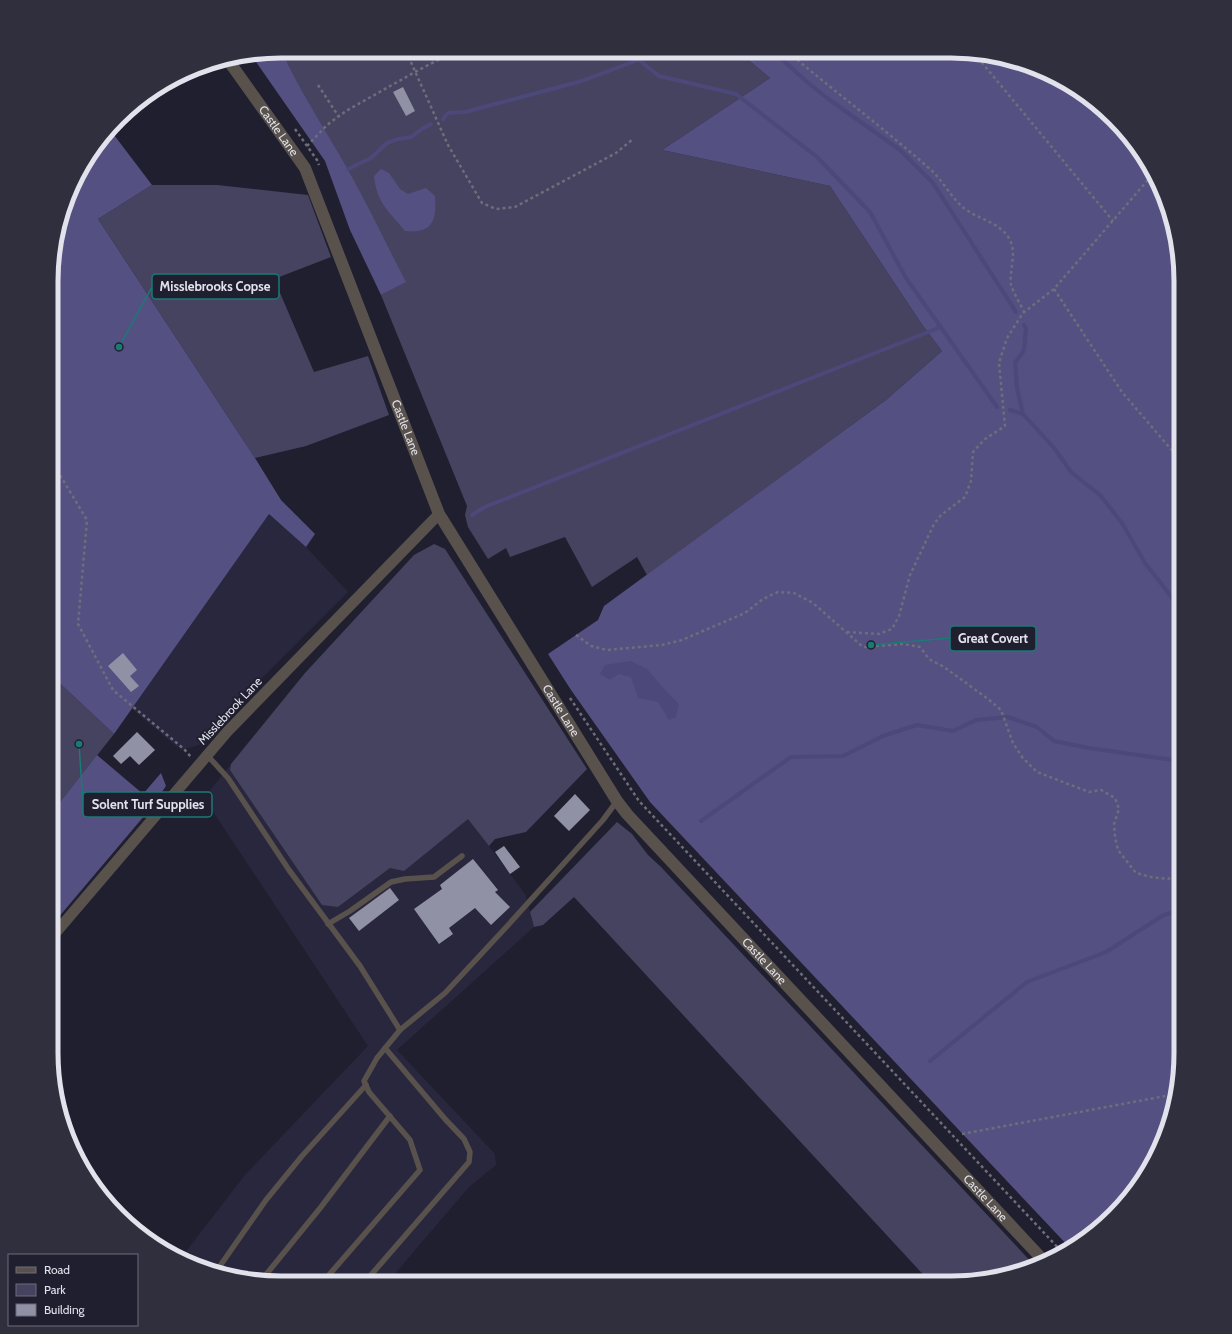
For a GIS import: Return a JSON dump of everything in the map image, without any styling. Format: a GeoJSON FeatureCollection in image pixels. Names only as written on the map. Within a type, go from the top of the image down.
{"type":"FeatureCollection","features":[{"type":"Feature","properties":{"kind":"street","name":"Castle Lane"},"geometry":{"type":"LineString","coordinates":[[231,64],[305,168],[439,514],[617,801],[1040,1257]]}},
{"type":"Feature","properties":{"kind":"street","name":"Misslebrook Lane"},"geometry":{"type":"LineString","coordinates":[[58,930],[227,732],[439,514]]}},
{"type":"Feature","properties":{"kind":"lane"},"geometry":{"type":"LineString","coordinates":[[207,756],[228,778],[289,870],[360,966],[400,1030]]}},
{"type":"Feature","properties":{"kind":"lane"},"geometry":{"type":"LineString","coordinates":[[327,1276],[420,1170],[410,1140],[369,1092],[364,1081],[370,1069],[400,1030],[445,993],[603,820],[617,801]]}},
{"type":"Feature","properties":{"kind":"lane"},"geometry":{"type":"LineString","coordinates":[[328,924],[350,911],[391,882],[404,879],[434,877],[462,856]]}},
{"type":"Feature","properties":{"kind":"lane"},"geometry":{"type":"LineString","coordinates":[[369,1276],[469,1162],[470,1152],[464,1139],[445,1119],[385,1048]]}},
{"type":"Feature","properties":{"kind":"lane"},"geometry":{"type":"LineString","coordinates":[[219,1267],[266,1200],[302,1156],[366,1085]]}},
{"type":"Feature","properties":{"kind":"lane"},"geometry":{"type":"LineString","coordinates":[[265,1276],[321,1207],[390,1116]]}},
{"type":"Feature","properties":{"kind":"path"},"geometry":{"type":"LineString","coordinates":[[409,58],[448,145],[482,203],[496,209],[515,207],[616,153],[633,139]]}},
{"type":"Feature","properties":{"kind":"path"},"geometry":{"type":"LineString","coordinates":[[296,156],[327,125],[339,117],[415,72],[443,58]]}},
{"type":"Feature","properties":{"kind":"path"},"geometry":{"type":"LineString","coordinates":[[795,58],[827,86],[872,120],[933,172],[965,209],[1002,230],[1010,240],[1013,253],[1011,286],[1024,312]]}},
{"type":"Feature","properties":{"kind":"path"},"geometry":{"type":"LineString","coordinates":[[980,60],[1113,220]]}},
{"type":"Feature","properties":{"kind":"path"},"geometry":{"type":"LineString","coordinates":[[318,85],[339,117]]}},
{"type":"Feature","properties":{"kind":"path"},"geometry":{"type":"LineString","coordinates":[[847,632],[879,634],[892,629],[899,616],[910,575],[934,524],[941,515],[965,497],[971,481],[973,452],[985,439],[1005,426],[999,363],[1007,338],[1024,312],[1054,289],[1149,179]]}},
{"type":"Feature","properties":{"kind":"path"},"geometry":{"type":"LineString","coordinates":[[1054,289],[1122,392],[1174,453]]}},
{"type":"Feature","properties":{"kind":"path"},"geometry":{"type":"LineString","coordinates":[[58,472],[87,520],[78,624],[113,690],[184,749],[198,765]]}},
{"type":"Feature","properties":{"kind":"path"},"geometry":{"type":"LineString","coordinates":[[576,635],[591,646],[607,650],[662,644],[682,640],[745,613],[763,599],[778,592],[794,593],[813,603],[863,648],[904,644],[920,647],[929,659],[944,667],[1001,710],[1013,743],[1022,757],[1037,772],[1089,792],[1101,790],[1115,798],[1119,809],[1114,824],[1118,850],[1136,873],[1168,879],[1174,876]]}},
{"type":"Feature","properties":{"kind":"path"},"geometry":{"type":"LineString","coordinates":[[569,697],[639,801],[1058,1248]]}},
{"type":"Feature","properties":{"kind":"path"},"geometry":{"type":"LineString","coordinates":[[962,1134],[1170,1095]]}},
{"type":"Feature","properties":{"kind":"shaded area"},"geometry":{"type":"Polygon","coordinates":[[[285,58],[305,96],[355,182],[406,282],[381,295],[350,230],[325,161],[255,60],[285,58]]]}},
{"type":"Feature","properties":{"kind":"shaded area"},"geometry":{"type":"Polygon","coordinates":[[[746,58],[965,58],[994,62],[1036,75],[1050,81],[1087,104],[1119,134],[1136,157],[1151,182],[1162,209],[1170,238],[1174,267],[1174,1067],[1170,1096],[1162,1125],[1151,1152],[1144,1164],[1128,1189],[1109,1211],[1087,1230],[1066,1244],[650,802],[571,690],[548,654],[598,620],[604,606],[886,400],[942,351],[923,326],[830,186],[662,150],[770,78],[746,58]]]}},
{"type":"Feature","properties":{"kind":"shaded area"},"geometry":{"type":"Polygon","coordinates":[[[113,134],[152,185],[98,219],[281,500],[315,534],[306,547],[269,514],[114,734],[58,682],[58,267],[62,238],[75,196],[88,170],[113,134]]]}},
{"type":"Feature","properties":{"kind":"shaded area"},"geometry":{"type":"Polygon","coordinates":[[[381,169],[389,173],[400,189],[408,194],[426,188],[435,196],[434,219],[427,228],[414,231],[405,231],[389,212],[378,194],[374,176],[381,169]]]}},
{"type":"Feature","properties":{"kind":"shaded area"},"geometry":{"type":"Polygon","coordinates":[[[269,514],[306,547],[348,592],[232,708],[199,745],[181,750],[132,709],[269,514]]]}},
{"type":"Feature","properties":{"kind":"shaded area"},"geometry":{"type":"Polygon","coordinates":[[[631,661],[647,669],[679,704],[676,717],[669,720],[658,702],[638,698],[631,677],[619,674],[610,680],[600,674],[605,665],[631,661]]]}},
{"type":"Feature","properties":{"kind":"shaded area"},"geometry":{"type":"Polygon","coordinates":[[[97,755],[143,794],[161,773],[166,786],[150,809],[58,918],[58,805],[97,755]]]}},
{"type":"Feature","properties":{"kind":"shaded area"},"geometry":{"type":"Polygon","coordinates":[[[231,764],[230,770],[338,907],[390,868],[468,818],[525,894],[534,927],[397,1050],[495,1154],[496,1165],[469,1187],[393,1276],[267,1276],[238,1272],[209,1264],[184,1254],[245,1175],[368,1046],[204,798],[231,764]]]}},
{"type":"Feature","properties":{"kind":"green space"},"geometry":{"type":"Polygon","coordinates":[[[285,58],[746,58],[770,78],[662,150],[830,186],[923,326],[942,351],[886,400],[647,575],[637,557],[592,587],[565,537],[510,557],[506,548],[488,559],[468,527],[465,515],[467,506],[381,295],[405,282],[332,143],[299,87],[285,58]]]}},
{"type":"Feature","properties":{"kind":"green space"},"geometry":{"type":"Polygon","coordinates":[[[152,185],[217,185],[308,195],[331,257],[274,279],[314,372],[368,356],[389,415],[306,446],[255,458],[98,219],[152,185]]]}},
{"type":"Feature","properties":{"kind":"green space"},"geometry":{"type":"Polygon","coordinates":[[[434,544],[445,549],[587,769],[526,832],[495,839],[489,846],[468,819],[404,871],[390,868],[338,907],[322,905],[230,770],[231,764],[305,673],[414,555],[434,544]]]}},
{"type":"Feature","properties":{"kind":"green space"},"geometry":{"type":"Polygon","coordinates":[[[58,682],[114,734],[58,805],[58,682]]]}},
{"type":"Feature","properties":{"kind":"green space"},"geometry":{"type":"Polygon","coordinates":[[[617,822],[632,834],[648,855],[661,867],[1030,1261],[994,1272],[980,1274],[965,1276],[925,1276],[574,897],[543,925],[534,927],[530,912],[617,822]]]}},
{"type":"Feature","properties":{"kind":"building"},"geometry":{"type":"Polygon","coordinates":[[[403,87],[415,111],[406,116],[393,92],[403,87]]]}},
{"type":"Feature","properties":{"kind":"building"},"geometry":{"type":"Polygon","coordinates":[[[123,653],[137,670],[130,676],[139,686],[131,692],[108,666],[123,653]]]}},
{"type":"Feature","properties":{"kind":"building"},"geometry":{"type":"Polygon","coordinates":[[[137,732],[155,750],[139,765],[130,756],[121,764],[113,756],[137,732]]]}},
{"type":"Feature","properties":{"kind":"building"},"geometry":{"type":"Polygon","coordinates":[[[575,794],[590,810],[569,831],[554,816],[575,794]]]}},
{"type":"Feature","properties":{"kind":"building"},"geometry":{"type":"Polygon","coordinates":[[[504,846],[520,867],[510,874],[495,852],[504,846]]]}},
{"type":"Feature","properties":{"kind":"building"},"geometry":{"type":"Polygon","coordinates":[[[473,859],[498,890],[495,892],[510,907],[491,925],[475,908],[449,928],[453,934],[439,944],[414,909],[442,889],[440,885],[473,859]]]}},
{"type":"Feature","properties":{"kind":"building"},"geometry":{"type":"Polygon","coordinates":[[[390,888],[399,900],[359,931],[349,918],[390,888]]]}},
{"type":"Feature","properties":{"kind":"waterway"},"geometry":{"type":"LineString","coordinates":[[636,58],[659,76],[736,94],[817,157],[870,212],[906,278],[997,407]]}},
{"type":"Feature","properties":{"kind":"waterway"},"geometry":{"type":"LineString","coordinates":[[781,58],[827,98],[900,150],[933,183],[1016,312]]}},
{"type":"Feature","properties":{"kind":"waterway"},"geometry":{"type":"LineString","coordinates":[[443,119],[448,113],[465,112],[582,81],[638,60]]}},
{"type":"Feature","properties":{"kind":"waterway"},"geometry":{"type":"LineString","coordinates":[[348,169],[371,158],[387,143],[398,139],[411,137],[431,124]]}},
{"type":"Feature","properties":{"kind":"waterway"},"geometry":{"type":"LineString","coordinates":[[1023,414],[1017,388],[1015,363],[1024,350],[1026,328],[1024,325]]}},
{"type":"Feature","properties":{"kind":"waterway"},"geometry":{"type":"LineString","coordinates":[[472,515],[485,507],[941,327]]}},
{"type":"Feature","properties":{"kind":"waterway"},"geometry":{"type":"LineString","coordinates":[[1010,410],[1023,414],[1055,449],[1071,472],[1100,495],[1122,523],[1145,563],[1174,601]]}},
{"type":"Feature","properties":{"kind":"waterway"},"geometry":{"type":"LineString","coordinates":[[701,821],[791,757],[843,756],[883,736],[917,725],[953,731],[976,720],[1008,717],[1037,727],[1054,741],[1089,748],[1173,760],[1174,762]]}},
{"type":"Feature","properties":{"kind":"waterway"},"geometry":{"type":"LineString","coordinates":[[930,1061],[1027,982],[1106,952],[1162,916],[1174,912]]}},
{"type":"Feature","properties":{"kind":"place","name":"Misslebrooks Copse"},"geometry":{"type":"Point","coordinates":[119,347]}},
{"type":"Feature","properties":{"kind":"place","name":"Great Covert"},"geometry":{"type":"Point","coordinates":[871,645]}},
{"type":"Feature","properties":{"kind":"place","name":"Solent Turf Supplies"},"geometry":{"type":"Point","coordinates":[79,744]}}]}
